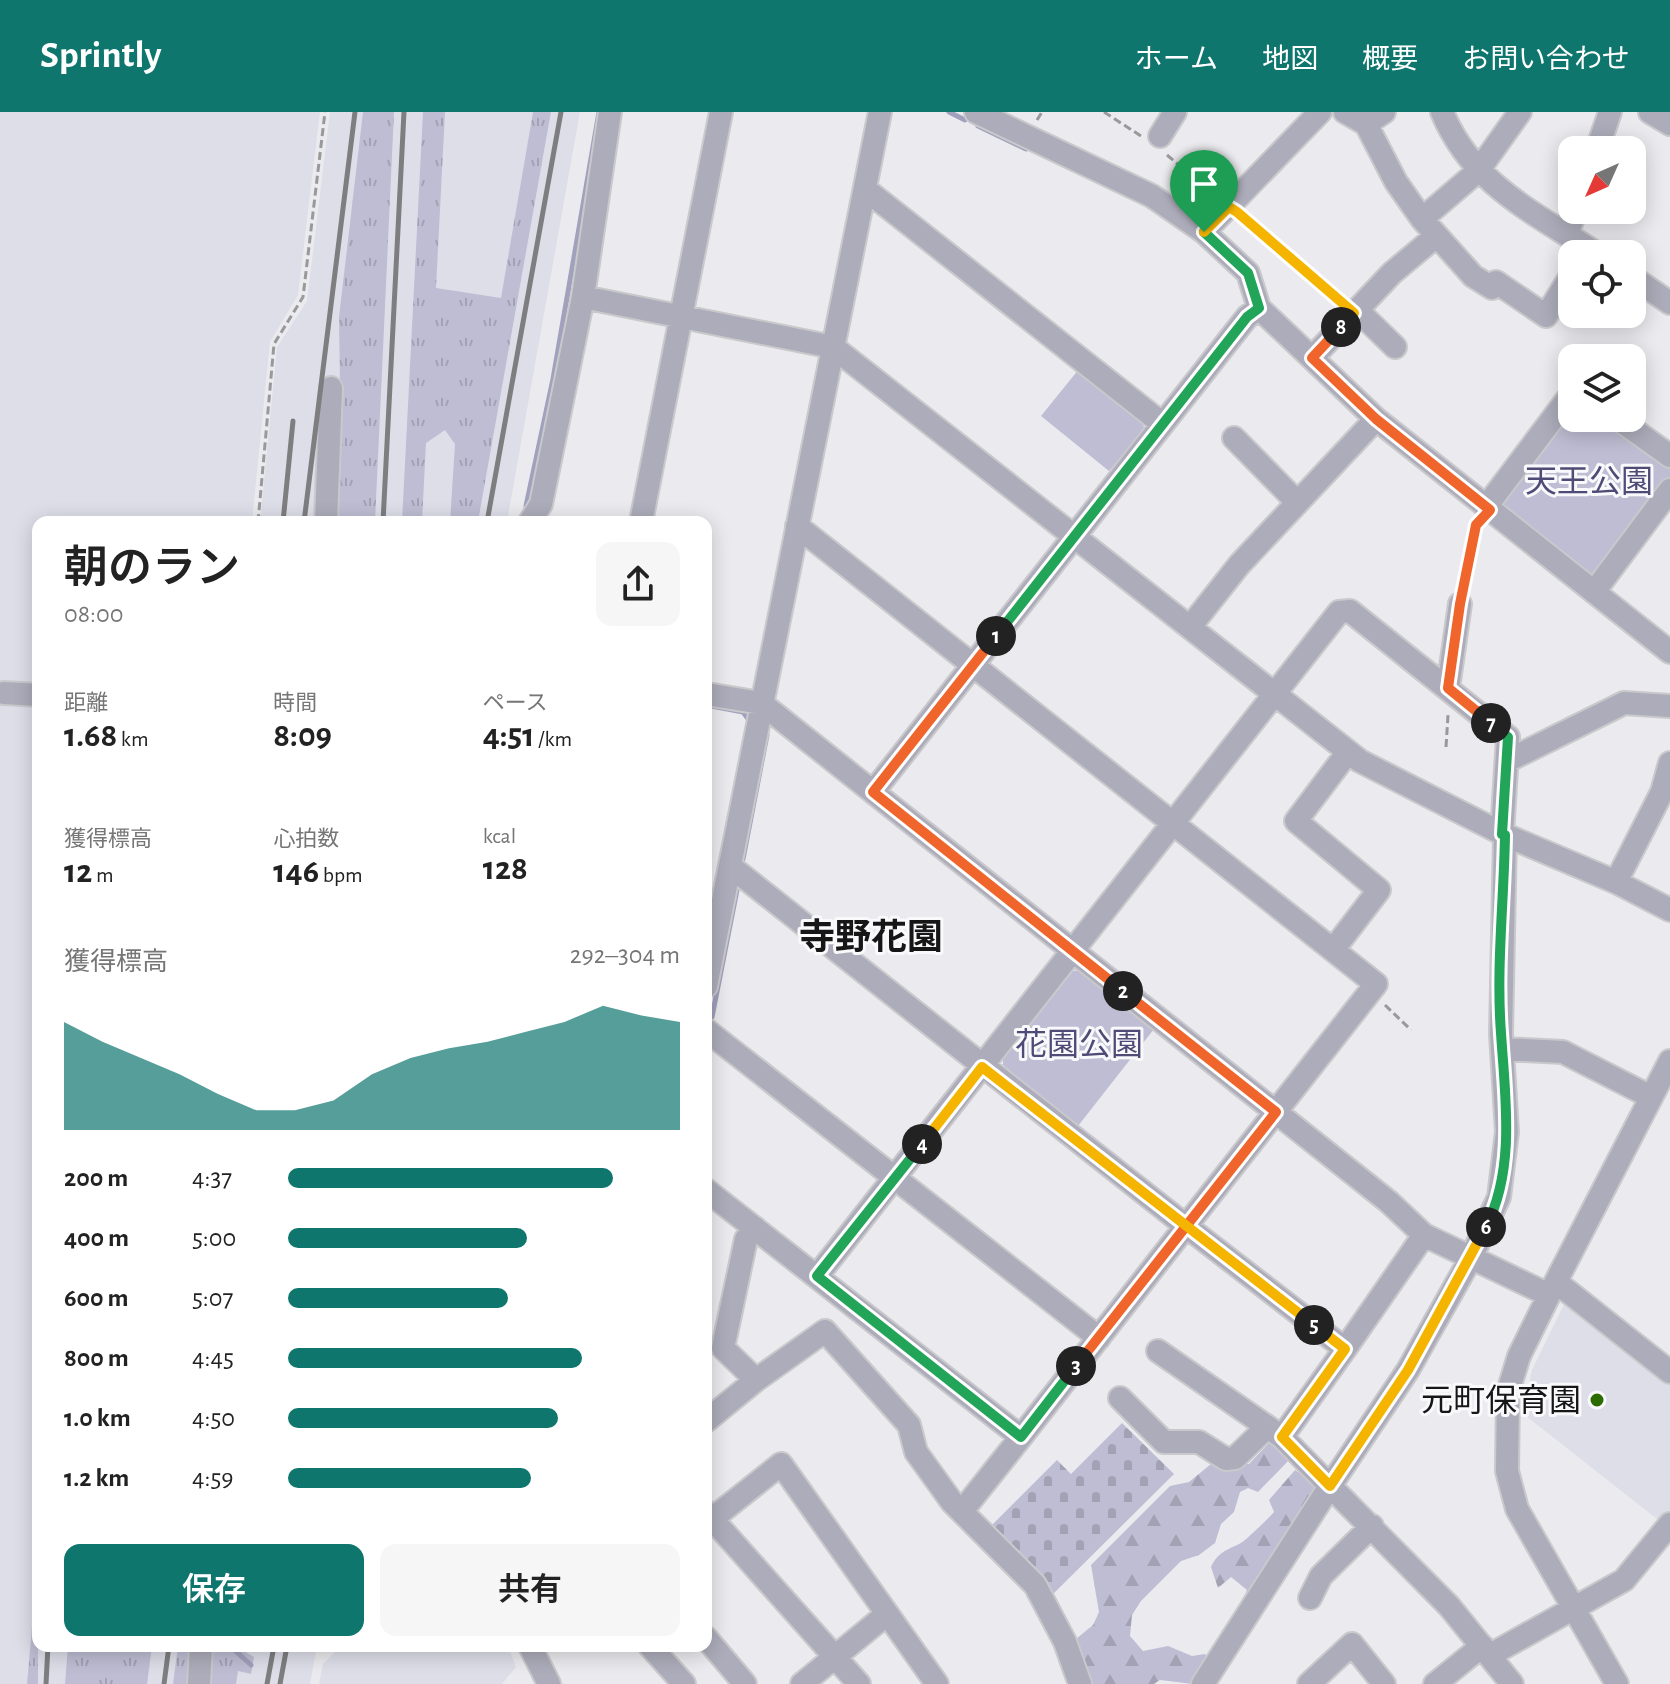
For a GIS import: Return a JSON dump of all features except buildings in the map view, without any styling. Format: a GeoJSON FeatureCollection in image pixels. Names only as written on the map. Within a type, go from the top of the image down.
{"type":"FeatureCollection","features":[{"type":"Feature","properties":{"kind":"street"},"geometry":{"type":"LineString","coordinates":[[534,516],[541,504],[583,297],[610,112]]}},
{"type":"Feature","properties":{"kind":"street"},"geometry":{"type":"LineString","coordinates":[[642,516],[721,112]]}},
{"type":"Feature","properties":{"kind":"street"},"geometry":{"type":"LineString","coordinates":[[712,956],[880,112]]}},
{"type":"Feature","properties":{"kind":"street"},"geometry":{"type":"LineString","coordinates":[[976,112],[1152,196],[1204,232],[1248,273],[1259,308],[1376,419],[1670,652]]}},
{"type":"Feature","properties":{"kind":"street"},"geometry":{"type":"LineString","coordinates":[[1159,144],[1175,112]]}},
{"type":"Feature","properties":{"kind":"street"},"geometry":{"type":"LineString","coordinates":[[1204,232],[1320,112]]}},
{"type":"Feature","properties":{"kind":"street"},"geometry":{"type":"LineString","coordinates":[[1345,112],[1375,118],[1396,182],[1428,228],[1473,276],[1492,288],[1496,282],[1546,316],[1558,297]]}},
{"type":"Feature","properties":{"kind":"street"},"geometry":{"type":"LineString","coordinates":[[1442,112],[1451,135],[1478,171],[1575,240]]}},
{"type":"Feature","properties":{"kind":"street"},"geometry":{"type":"LineString","coordinates":[[1312,358],[1392,273],[1478,171],[1520,112]]}},
{"type":"Feature","properties":{"kind":"street"},"geometry":{"type":"LineString","coordinates":[[1602,136],[1610,112]]}},
{"type":"Feature","properties":{"kind":"street"},"geometry":{"type":"LineString","coordinates":[[1650,112],[1670,124]]}},
{"type":"Feature","properties":{"kind":"street"},"geometry":{"type":"LineString","coordinates":[[865,189],[1160,422]]}},
{"type":"Feature","properties":{"kind":"street"},"geometry":{"type":"LineString","coordinates":[[1567,234],[1571,224]]}},
{"type":"Feature","properties":{"kind":"street"},"geometry":{"type":"LineString","coordinates":[[1646,287],[1670,303]]}},
{"type":"Feature","properties":{"kind":"street"},"geometry":{"type":"LineString","coordinates":[[583,297],[833,347],[1348,752],[1504,834],[1616,882],[1670,910]]}},
{"type":"Feature","properties":{"kind":"street"},"geometry":{"type":"LineString","coordinates":[[873,792],[1160,422],[1247,317],[1259,308]]}},
{"type":"Feature","properties":{"kind":"street"},"geometry":{"type":"LineString","coordinates":[[1356,312],[1395,347]]}},
{"type":"Feature","properties":{"kind":"street"},"geometry":{"type":"LineString","coordinates":[[326,516],[331,388]]}},
{"type":"Feature","properties":{"kind":"street"},"geometry":{"type":"LineString","coordinates":[[1488,509],[1558,412]]}},
{"type":"Feature","properties":{"kind":"street"},"geometry":{"type":"LineString","coordinates":[[1190,627],[1239,565],[1376,419]]}},
{"type":"Feature","properties":{"kind":"street"},"geometry":{"type":"LineString","coordinates":[[1637,432],[1670,456]]}},
{"type":"Feature","properties":{"kind":"street"},"geometry":{"type":"LineString","coordinates":[[1234,438],[1297,502]]}},
{"type":"Feature","properties":{"kind":"street"},"geometry":{"type":"LineString","coordinates":[[1594,592],[1670,490]]}},
{"type":"Feature","properties":{"kind":"street"},"geometry":{"type":"LineString","coordinates":[[797,526],[1376,984],[963,1510]]}},
{"type":"Feature","properties":{"kind":"street"},"geometry":{"type":"LineString","coordinates":[[1449,689],[1460,604]]}},
{"type":"Feature","properties":{"kind":"street"},"geometry":{"type":"LineString","coordinates":[[817,1276],[1339,612],[1350,611],[1508,737],[1501,1034],[1507,1132],[1499,1197],[1472,1256],[1408,1370],[1203,1684]]}},
{"type":"Feature","properties":{"kind":"street"},"geometry":{"type":"LineString","coordinates":[[4,693],[32,695]]}},
{"type":"Feature","properties":{"kind":"street"},"geometry":{"type":"LineString","coordinates":[[712,695],[761,703],[1389,1202],[1424,1235],[1552,1288],[1670,1372]]}},
{"type":"Feature","properties":{"kind":"street"},"geometry":{"type":"LineString","coordinates":[[1507,761],[1624,703],[1670,706]]}},
{"type":"Feature","properties":{"kind":"street"},"geometry":{"type":"LineString","coordinates":[[1333,950],[1379,890],[1296,821],[1348,752]]}},
{"type":"Feature","properties":{"kind":"street"},"geometry":{"type":"LineString","coordinates":[[1616,882],[1662,792],[1670,763]]}},
{"type":"Feature","properties":{"kind":"street"},"geometry":{"type":"LineString","coordinates":[[730,866],[982,1067],[1345,1349]]}},
{"type":"Feature","properties":{"kind":"street"},"geometry":{"type":"LineString","coordinates":[[712,1035],[1099,1338]]}},
{"type":"Feature","properties":{"kind":"street"},"geometry":{"type":"LineString","coordinates":[[1504,1049],[1563,1052],[1651,1097]]}},
{"type":"Feature","properties":{"kind":"street"},"geometry":{"type":"LineString","coordinates":[[1617,1684],[1517,1509],[1507,1471],[1508,1392],[1519,1356],[1552,1288],[1670,1061]]}},
{"type":"Feature","properties":{"kind":"street"},"geometry":{"type":"LineString","coordinates":[[712,1195],[1021,1437]]}},
{"type":"Feature","properties":{"kind":"street"},"geometry":{"type":"LineString","coordinates":[[755,1228],[746,1239],[723,1348],[756,1380]]}},
{"type":"Feature","properties":{"kind":"street"},"geometry":{"type":"LineString","coordinates":[[1120,1398],[1164,1442],[1199,1442],[1226,1459],[1235,1458],[1274,1432],[1345,1349],[1424,1235]]}},
{"type":"Feature","properties":{"kind":"street"},"geometry":{"type":"LineString","coordinates":[[712,1416],[825,1331],[891,1400],[909,1425],[916,1452],[952,1502],[1035,1585],[1065,1642],[1080,1684]]}},
{"type":"Feature","properties":{"kind":"street"},"geometry":{"type":"LineString","coordinates":[[1158,1351],[1274,1432],[1372,1526],[1449,1606],[1512,1684]]}},
{"type":"Feature","properties":{"kind":"street"},"geometry":{"type":"LineString","coordinates":[[712,1521],[781,1464],[937,1684]]}},
{"type":"Feature","properties":{"kind":"street"},"geometry":{"type":"LineString","coordinates":[[1435,1684],[1487,1650],[1573,1609],[1624,1580],[1670,1524]]}},
{"type":"Feature","properties":{"kind":"street"},"geometry":{"type":"LineString","coordinates":[[712,1525],[859,1684]]}},
{"type":"Feature","properties":{"kind":"street"},"geometry":{"type":"LineString","coordinates":[[1310,1598],[1321,1576],[1372,1526]]}},
{"type":"Feature","properties":{"kind":"street"},"geometry":{"type":"LineString","coordinates":[[802,1684],[887,1614]]}},
{"type":"Feature","properties":{"kind":"street"},"geometry":{"type":"LineString","coordinates":[[1309,1684],[1352,1644],[1384,1684]]}},
{"type":"Feature","properties":{"kind":"street"},"geometry":{"type":"LineString","coordinates":[[712,1645],[745,1684]]}},
{"type":"Feature","properties":{"kind":"street"},"geometry":{"type":"LineString","coordinates":[[199,1684],[201,1652]]}},
{"type":"Feature","properties":{"kind":"street"},"geometry":{"type":"LineString","coordinates":[[532,1652],[541,1680]]}},
{"type":"Feature","properties":{"kind":"street"},"geometry":{"type":"LineString","coordinates":[[655,1652],[684,1684]]}},
{"type":"Feature","properties":{"kind":"path"},"geometry":{"type":"LineString","coordinates":[[259,516],[274,344],[303,297],[325,112]]}},
{"type":"Feature","properties":{"kind":"path"},"geometry":{"type":"LineString","coordinates":[[1104,112],[1159,144],[1229,207],[1356,312]]}},
{"type":"Feature","properties":{"kind":"path"},"geometry":{"type":"LineString","coordinates":[[1460,604],[1476,525],[1488,509]]}},
{"type":"Feature","properties":{"kind":"path"},"geometry":{"type":"LineString","coordinates":[[1446,747],[1449,689]]}},
{"type":"Feature","properties":{"kind":"path"},"geometry":{"type":"LineString","coordinates":[[1369,992],[1411,1030]]}},
{"type":"Feature","properties":{"kind":"shaded area"},"geometry":{"type":"Polygon","coordinates":[[[0,112],[320,112],[298,295],[270,342],[253,516],[32,516],[32,1652],[316,1652],[310,1684],[0,1684],[0,112]]]}},
{"type":"Feature","properties":{"kind":"shaded area"},"geometry":{"type":"Polygon","coordinates":[[[330,112],[533,112],[476,450],[461,516],[261,516],[277,347],[307,301],[330,112]]]}},
{"type":"Feature","properties":{"kind":"shaded area"},"geometry":{"type":"Polygon","coordinates":[[[551,112],[580,112],[508,516],[479,516],[551,112]]]}},
{"type":"Feature","properties":{"kind":"shaded area","name":"元町保育園"},"geometry":{"type":"Polygon","coordinates":[[[1565,1302],[1670,1376],[1670,1513],[1662,1523],[1522,1413],[1532,1370],[1565,1302]]]}},
{"type":"Feature","properties":{"kind":"shaded area"},"geometry":{"type":"Polygon","coordinates":[[[335,1652],[510,1652],[516,1667],[502,1684],[319,1684],[323,1664],[335,1652]]]}},
{"type":"Feature","properties":{"kind":"green space"},"geometry":{"type":"Polygon","coordinates":[[[363,112],[394,112],[375,516],[333,516],[340,384],[339,317],[363,112]]]}},
{"type":"Feature","properties":{"kind":"green space"},"geometry":{"type":"Polygon","coordinates":[[[423,112],[445,112],[436,288],[501,298],[533,112],[551,112],[479,516],[450,516],[455,444],[445,430],[426,443],[422,516],[402,516],[423,112]]]}},
{"type":"Feature","properties":{"kind":"green space"},"geometry":{"type":"Polygon","coordinates":[[[1079,369],[1143,421],[1144,430],[1109,471],[1041,416],[1079,369]]]}},
{"type":"Feature","properties":{"kind":"green space","name":"天王公園"},"geometry":{"type":"Polygon","coordinates":[[[1558,420],[1558,432],[1627,432],[1670,464],[1670,477],[1598,574],[1589,575],[1503,506],[1501,496],[1558,420]]]}},
{"type":"Feature","properties":{"kind":"green space","name":"花園公園"},"geometry":{"type":"Polygon","coordinates":[[[1080,970],[1154,1029],[1078,1126],[1003,1065],[1003,1059],[1073,971],[1080,970]]]}},
{"type":"Feature","properties":{"kind":"green space"},"geometry":{"type":"Polygon","coordinates":[[[1122,1423],[1174,1474],[1047,1600],[989,1528],[1057,1460],[1071,1474],[1122,1423]]]}},
{"type":"Feature","properties":{"kind":"green space"},"geometry":{"type":"Polygon","coordinates":[[[1271,1441],[1290,1459],[1258,1492],[1248,1488],[1240,1492],[1234,1512],[1221,1524],[1215,1543],[1199,1555],[1181,1561],[1141,1601],[1132,1615],[1130,1636],[1143,1651],[1168,1646],[1192,1656],[1205,1654],[1209,1661],[1193,1684],[1160,1680],[1154,1684],[1087,1684],[1075,1650],[1076,1639],[1093,1625],[1099,1612],[1091,1565],[1170,1486],[1189,1482],[1211,1464],[1249,1464],[1271,1441]]]}},
{"type":"Feature","properties":{"kind":"green space"},"geometry":{"type":"Polygon","coordinates":[[[1295,1470],[1319,1486],[1245,1605],[1241,1604],[1247,1590],[1231,1577],[1218,1588],[1211,1567],[1220,1555],[1243,1542],[1274,1512],[1269,1500],[1295,1470]]]}},
{"type":"Feature","properties":{"kind":"green space"},"geometry":{"type":"Polygon","coordinates":[[[32,1627],[32,1652],[38,1652],[38,1684],[27,1684],[32,1627]]]}},
{"type":"Feature","properties":{"kind":"green space"},"geometry":{"type":"Polygon","coordinates":[[[68,1652],[151,1652],[147,1684],[65,1684],[68,1652]]]}},
{"type":"Feature","properties":{"kind":"green space"},"geometry":{"type":"Polygon","coordinates":[[[177,1652],[196,1652],[194,1684],[173,1684],[177,1652]]]}},
{"type":"Feature","properties":{"kind":"green space"},"geometry":{"type":"Polygon","coordinates":[[[209,1652],[245,1652],[254,1657],[251,1674],[238,1671],[236,1684],[206,1684],[209,1652]]]}},
{"type":"Feature","properties":{"kind":"waterway"},"geometry":{"type":"LineString","coordinates":[[526,506],[553,379],[599,112]]}},
{"type":"Feature","properties":{"kind":"waterway"},"geometry":{"type":"LineString","coordinates":[[949,112],[965,120]]}},
{"type":"Feature","properties":{"kind":"waterway"},"geometry":{"type":"LineString","coordinates":[[978,126],[1026,149]]}},
{"type":"Feature","properties":{"kind":"waterway"},"geometry":{"type":"LineString","coordinates":[[712,706],[743,712],[749,720]]}},
{"type":"Feature","properties":{"kind":"waterway"},"geometry":{"type":"LineString","coordinates":[[743,859],[767,735]]}},
{"type":"Feature","properties":{"kind":"waterway"},"geometry":{"type":"LineString","coordinates":[[712,1017],[737,890]]}},
{"type":"Feature","properties":{"kind":"waterway"},"geometry":{"type":"LineString","coordinates":[[237,1652],[251,1665]]}},
{"type":"Feature","properties":{"kind":"railway"},"geometry":{"type":"LineString","coordinates":[[305,516],[355,112]]}},
{"type":"Feature","properties":{"kind":"railway"},"geometry":{"type":"LineString","coordinates":[[383,516],[404,112]]}},
{"type":"Feature","properties":{"kind":"railway"},"geometry":{"type":"LineString","coordinates":[[488,516],[561,112]]}},
{"type":"Feature","properties":{"kind":"railway"},"geometry":{"type":"LineString","coordinates":[[284,516],[293,421]]}},
{"type":"Feature","properties":{"kind":"railway"},"geometry":{"type":"LineString","coordinates":[[46,1684],[48,1652]]}},
{"type":"Feature","properties":{"kind":"railway"},"geometry":{"type":"LineString","coordinates":[[164,1684],[168,1652]]}},
{"type":"Feature","properties":{"kind":"railway"},"geometry":{"type":"LineString","coordinates":[[267,1684],[273,1652]]}},
{"type":"Feature","properties":{"kind":"railway"},"geometry":{"type":"LineString","coordinates":[[280,1684],[286,1652]]}},
{"type":"Feature","properties":{"kind":"place","name":"元町保育園"},"geometry":{"type":"Point","coordinates":[1597,1400]}},
{"type":"Feature","properties":{"kind":"district","name":"寺野花園"},"geometry":{"type":"Point","coordinates":[871,936]}},
{"type":"Feature","properties":{"kind":"route"},"geometry":{"type":"LineString","coordinates":[[1204,232],[1229,207],[1354,313],[1312,358],[1376,419],[1490,510],[1476,525],[1448,688],[1508,737],[1502,834],[1505,835],[1501,1034],[1507,1132],[1499,1197],[1472,1256],[1408,1370],[1330,1486],[1282,1437],[1345,1349],[1186,1226],[982,1067],[817,1276],[1021,1437],[1186,1226],[1276,1112],[873,792],[1160,422],[1247,317],[1259,308],[1248,273],[1204,232]]}}]}
